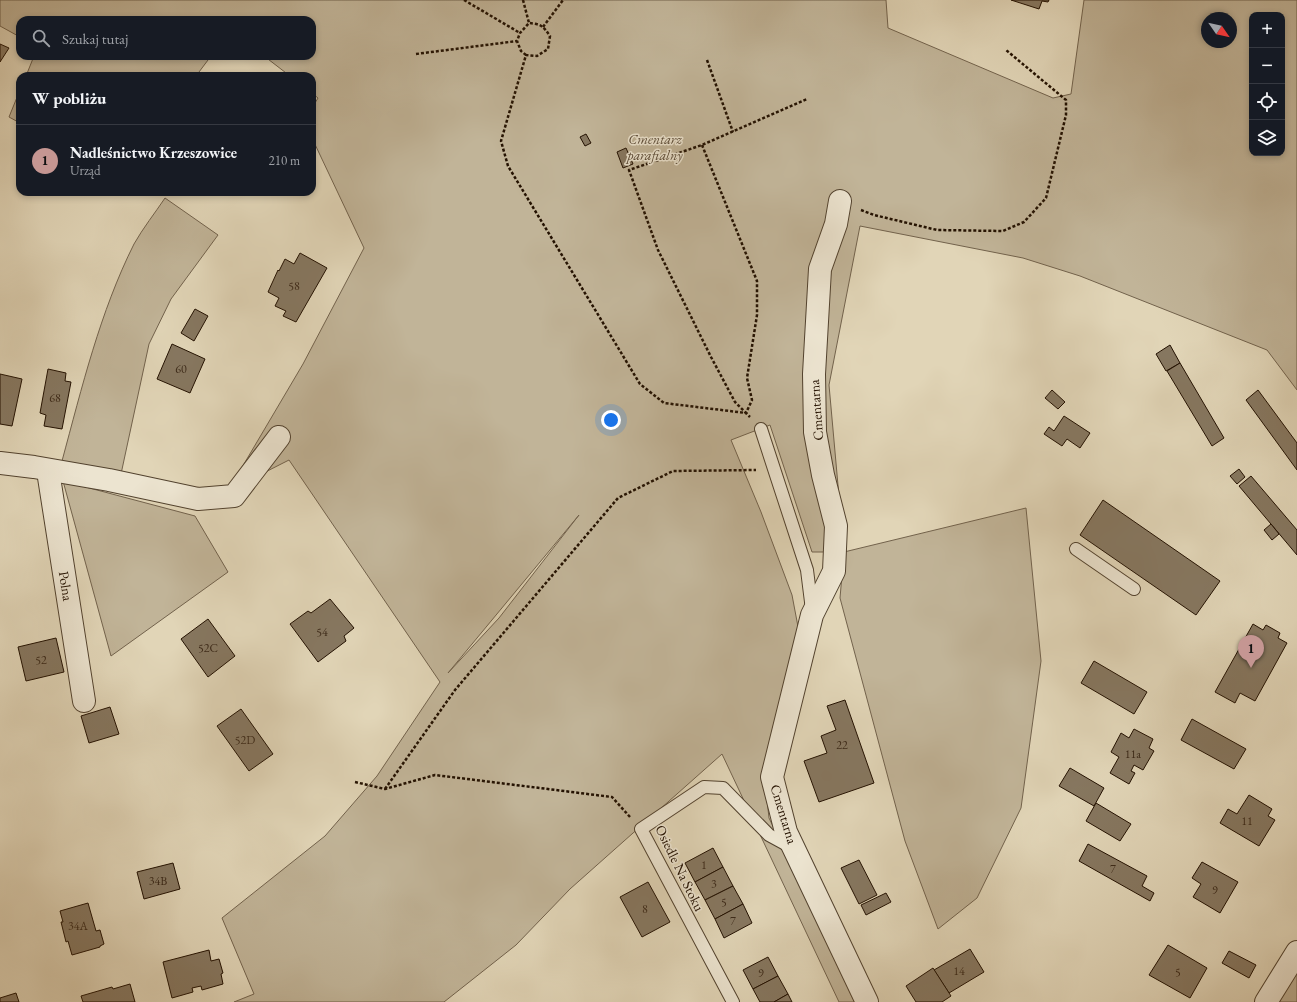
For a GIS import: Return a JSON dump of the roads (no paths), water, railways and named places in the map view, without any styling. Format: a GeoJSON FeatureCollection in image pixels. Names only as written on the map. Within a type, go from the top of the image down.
{"type":"FeatureCollection","features":[{"type":"Feature","properties":{"kind":"street","name":"Cmentarna"},"geometry":{"type":"LineString","coordinates":[[840,202],[836,224],[820,269],[814,374],[815,432],[823,475],[836,526],[834,571],[812,615],[772,777],[786,832],[867,1002]]}},
{"type":"Feature","properties":{"kind":"street"},"geometry":{"type":"LineString","coordinates":[[0,463],[34,467],[48,471],[110,480],[198,499],[234,496],[279,437]]}},
{"type":"Feature","properties":{"kind":"street","name":"Polna"},"geometry":{"type":"LineString","coordinates":[[48,471],[84,701]]}},
{"type":"Feature","properties":{"kind":"street"},"geometry":{"type":"LineString","coordinates":[[1266,1002],[1297,952]]}},
{"type":"Feature","properties":{"kind":"lane","name":"Cmentarna"},"geometry":{"type":"LineString","coordinates":[[761,429],[807,570],[812,615]]}},
{"type":"Feature","properties":{"kind":"lane"},"geometry":{"type":"LineString","coordinates":[[1076,549],[1134,589]]}},
{"type":"Feature","properties":{"kind":"lane","name":"Osiedle Na Stoku"},"geometry":{"type":"LineString","coordinates":[[733,1002],[641,829],[704,788],[723,788],[769,835],[795,849]]}},
{"type":"Feature","properties":{"kind":"place","name":"Nadleśnictwo Krzeszowice"},"geometry":{"type":"Point","coordinates":[1251,668]}},
{"type":"Feature","properties":{"kind":"park label","name":"Cmentarz parafialny"},"geometry":{"type":"Point","coordinates":[655,148]}}]}
